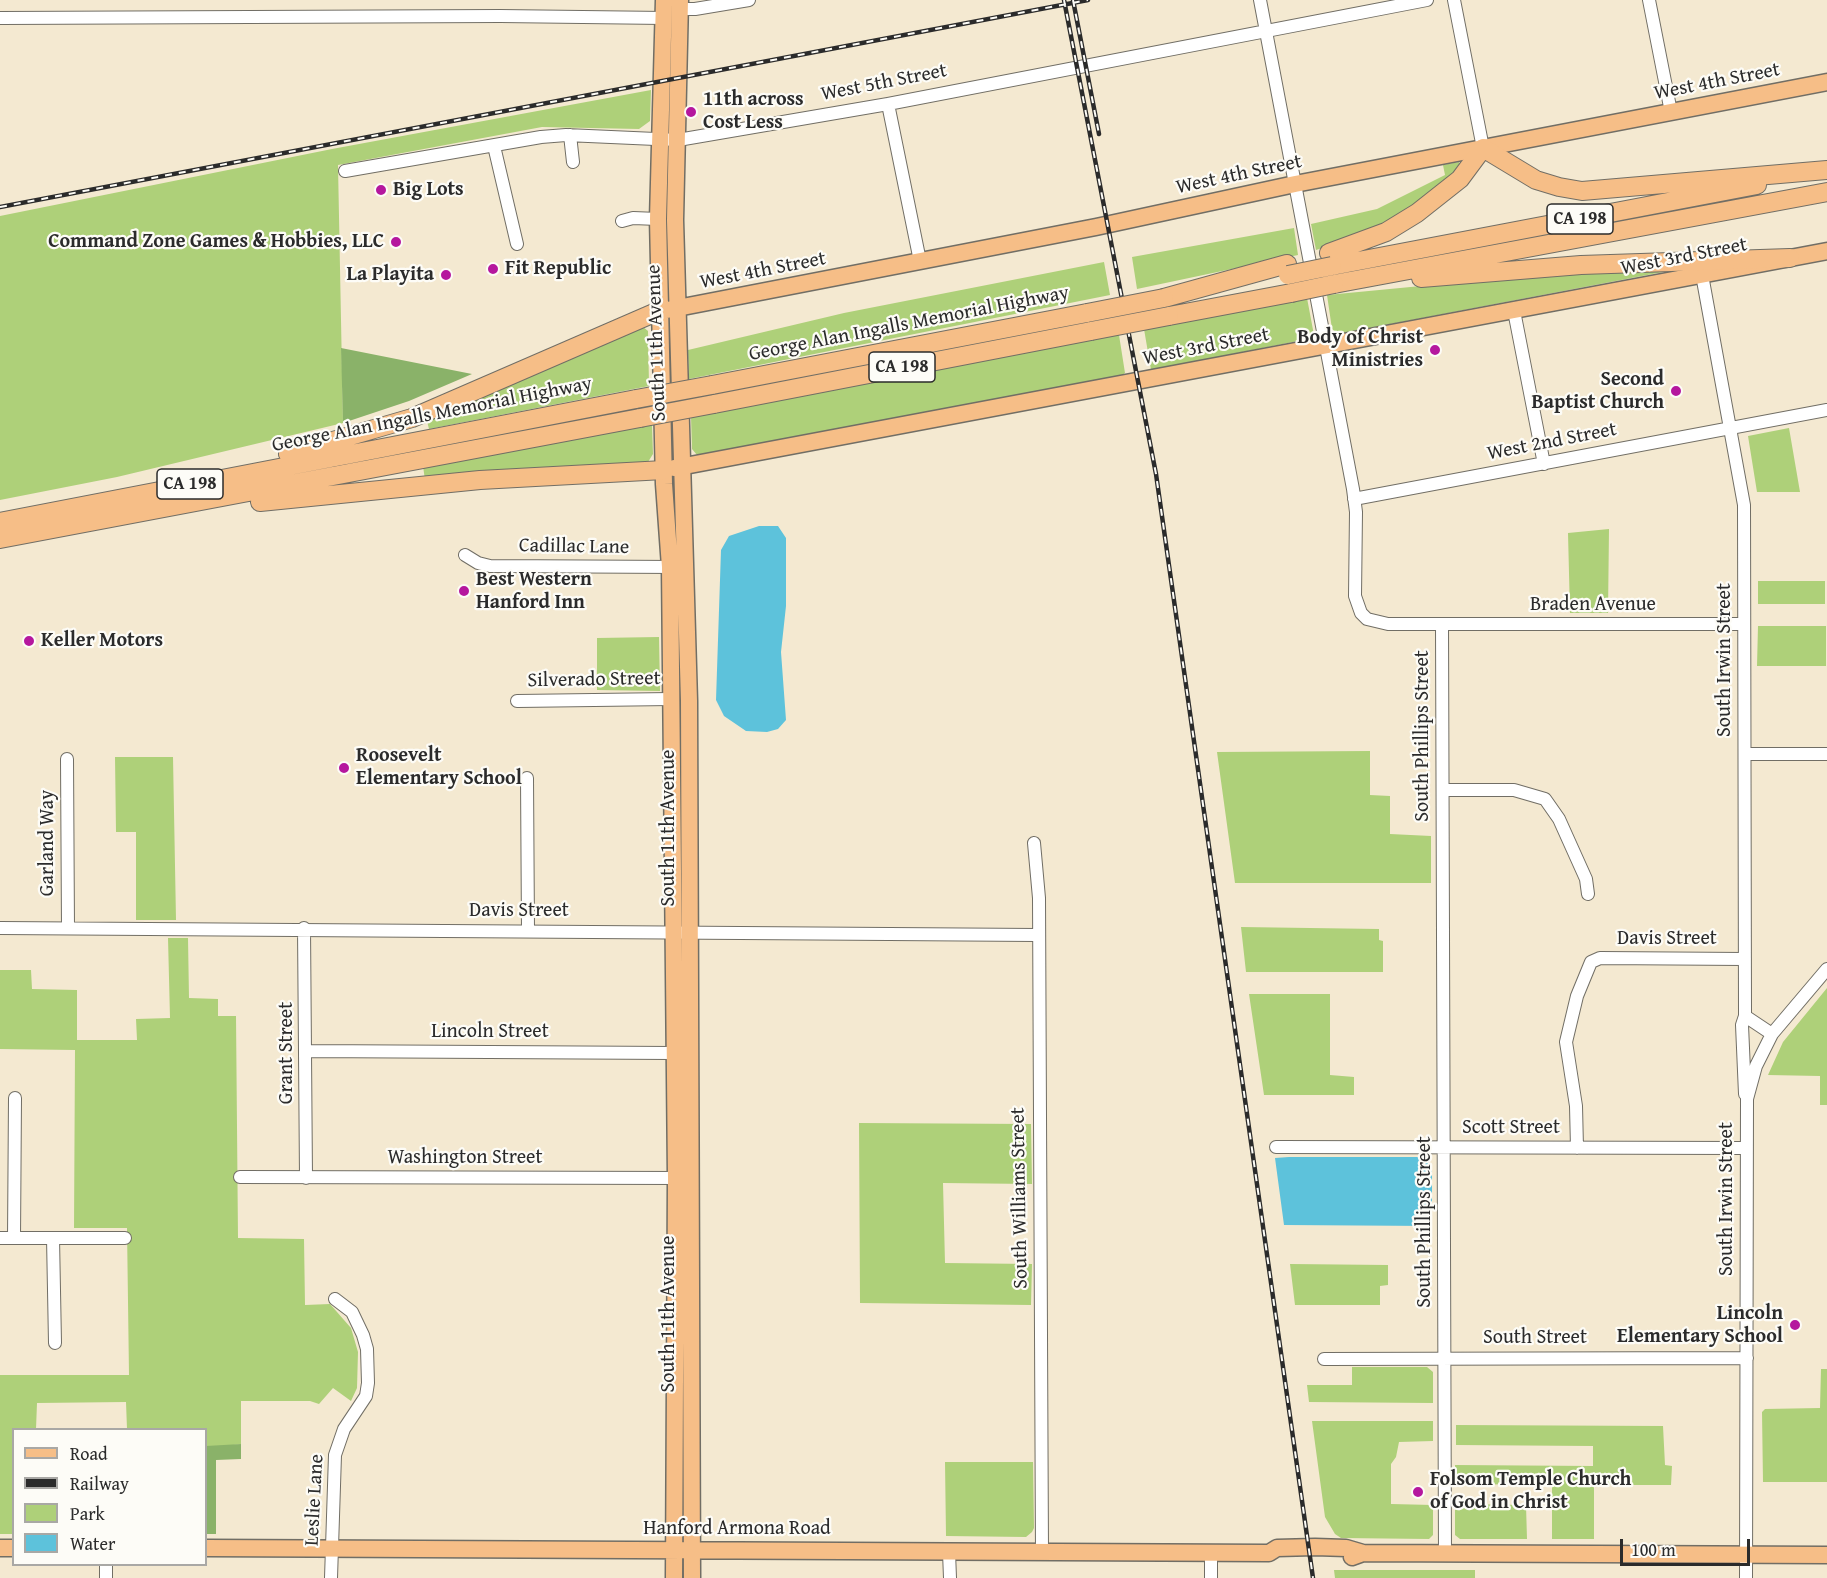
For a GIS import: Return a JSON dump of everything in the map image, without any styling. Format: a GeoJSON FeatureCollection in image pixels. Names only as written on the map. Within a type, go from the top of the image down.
{"type":"FeatureCollection","features":[{"type":"Feature","properties":{"kind":"highway"},"geometry":{"type":"LineString","coordinates":[[1331,260],[1418,213],[1460,179],[1483,148],[1536,180],[1559,187],[1582,190],[1827,171]]}},
{"type":"Feature","properties":{"kind":"highway","name":"George Alan Ingalls Memorial Highway"},"geometry":{"type":"LineString","coordinates":[[0,522],[118,507],[714,404],[1169,316],[1289,277],[1331,260],[1827,171]]}},
{"type":"Feature","properties":{"kind":"highway","name":"George Alan Ingalls Memorial Highway"},"geometry":{"type":"LineString","coordinates":[[0,538],[118,507],[636,399],[1164,298],[1289,277],[1336,284],[1827,192]]}},
{"type":"Feature","properties":{"kind":"highway"},"geometry":{"type":"LineString","coordinates":[[1336,284],[1581,265],[1790,258]]}},
{"type":"Feature","properties":{"kind":"highway"},"geometry":{"type":"LineString","coordinates":[[118,507],[412,418],[669,310]]}},
{"type":"Feature","properties":{"kind":"highway"},"geometry":{"type":"LineString","coordinates":[[118,507],[429,484],[664,470]]}},
{"type":"Feature","properties":{"kind":"main road"},"geometry":{"type":"LineString","coordinates":[[664,0],[665,18],[673,30],[674,75]]}},
{"type":"Feature","properties":{"kind":"main road"},"geometry":{"type":"LineString","coordinates":[[674,75],[677,3]]}},
{"type":"Feature","properties":{"kind":"main road","name":"South 11th Avenue"},"geometry":{"type":"LineString","coordinates":[[674,75],[660,140],[658,219],[669,310],[683,467],[671,699],[672,931],[674,1053],[683,1178],[692,1578]]}},
{"type":"Feature","properties":{"kind":"main road","name":"South 11th Avenue"},"geometry":{"type":"LineString","coordinates":[[674,75],[678,140],[664,470],[678,567],[690,932],[674,1578]]}},
{"type":"Feature","properties":{"kind":"main road","name":"West 4th Street"},"geometry":{"type":"LineString","coordinates":[[669,310],[1116,223],[1295,184],[1827,82]]}},
{"type":"Feature","properties":{"kind":"main road","name":"West 3rd Street"},"geometry":{"type":"LineString","coordinates":[[664,470],[1827,251]]}},
{"type":"Feature","properties":{"kind":"main road","name":"Hanford Armona Road"},"geometry":{"type":"LineString","coordinates":[[207,1548],[1269,1553],[1276,1548],[1315,1547],[1346,1548],[1363,1553],[1827,1555]]}},
{"type":"Feature","properties":{"kind":"street"},"geometry":{"type":"LineString","coordinates":[[677,3],[695,9],[749,0]]}},
{"type":"Feature","properties":{"kind":"street","name":"South Phillips Street"},"geometry":{"type":"LineString","coordinates":[[1260,0],[1354,499],[1355,596],[1361,613],[1367,619],[1388,624],[1442,625],[1445,1554]]}},
{"type":"Feature","properties":{"kind":"street","name":"West 5th Street"},"geometry":{"type":"LineString","coordinates":[[345,171],[413,165],[541,137],[570,135],[678,140],[888,104],[1427,0]]}},
{"type":"Feature","properties":{"kind":"street"},"geometry":{"type":"LineString","coordinates":[[1454,0],[1483,148]]}},
{"type":"Feature","properties":{"kind":"street"},"geometry":{"type":"LineString","coordinates":[[1649,0],[1671,112]]}},
{"type":"Feature","properties":{"kind":"street"},"geometry":{"type":"LineString","coordinates":[[0,18],[500,16],[665,18]]}},
{"type":"Feature","properties":{"kind":"street"},"geometry":{"type":"LineString","coordinates":[[888,104],[920,261]]}},
{"type":"Feature","properties":{"kind":"street"},"geometry":{"type":"LineString","coordinates":[[570,135],[573,162]]}},
{"type":"Feature","properties":{"kind":"street"},"geometry":{"type":"LineString","coordinates":[[494,146],[517,243]]}},
{"type":"Feature","properties":{"kind":"street"},"geometry":{"type":"LineString","coordinates":[[621,221],[633,218],[658,219]]}},
{"type":"Feature","properties":{"kind":"street","name":"South Irwin Street"},"geometry":{"type":"LineString","coordinates":[[1702,275],[1744,505],[1745,1016],[1742,1025],[1746,1107],[1746,1578]]}},
{"type":"Feature","properties":{"kind":"street"},"geometry":{"type":"LineString","coordinates":[[1514,310],[1544,464]]}},
{"type":"Feature","properties":{"kind":"street","name":"West 2nd Street"},"geometry":{"type":"LineString","coordinates":[[1354,499],[1827,410]]}},
{"type":"Feature","properties":{"kind":"street","name":"Cadillac Lane"},"geometry":{"type":"LineString","coordinates":[[465,555],[478,563],[490,566],[678,567]]}},
{"type":"Feature","properties":{"kind":"street","name":"Braden Avenue"},"geometry":{"type":"LineString","coordinates":[[1442,625],[1744,624]]}},
{"type":"Feature","properties":{"kind":"street","name":"Silverado Street"},"geometry":{"type":"LineString","coordinates":[[517,701],[671,699]]}},
{"type":"Feature","properties":{"kind":"street"},"geometry":{"type":"LineString","coordinates":[[1745,754],[1827,754]]}},
{"type":"Feature","properties":{"kind":"street","name":"Garland Way"},"geometry":{"type":"LineString","coordinates":[[67,759],[68,928]]}},
{"type":"Feature","properties":{"kind":"street"},"geometry":{"type":"LineString","coordinates":[[527,778],[528,931]]}},
{"type":"Feature","properties":{"kind":"street"},"geometry":{"type":"LineString","coordinates":[[1443,790],[1514,790],[1545,799],[1559,819],[1586,879],[1588,894]]}},
{"type":"Feature","properties":{"kind":"street","name":"South Williams Street"},"geometry":{"type":"LineString","coordinates":[[1034,843],[1039,898],[1037,934],[1042,1552]]}},
{"type":"Feature","properties":{"kind":"street","name":"Davis Street"},"geometry":{"type":"LineString","coordinates":[[0,928],[1037,934]]}},
{"type":"Feature","properties":{"kind":"street","name":"Grant Street"},"geometry":{"type":"LineString","coordinates":[[304,928],[306,1178]]}},
{"type":"Feature","properties":{"kind":"street","name":"Davis Street"},"geometry":{"type":"LineString","coordinates":[[1577,1148],[1576,1106],[1566,1042],[1576,996],[1591,962],[1600,958],[1745,960]]}},
{"type":"Feature","properties":{"kind":"street"},"geometry":{"type":"LineString","coordinates":[[1746,1107],[1756,1066],[1772,1034],[1827,969]]}},
{"type":"Feature","properties":{"kind":"street"},"geometry":{"type":"LineString","coordinates":[[1745,1016],[1772,1034]]}},
{"type":"Feature","properties":{"kind":"street","name":"Lincoln Street"},"geometry":{"type":"LineString","coordinates":[[306,1051],[674,1053]]}},
{"type":"Feature","properties":{"kind":"street"},"geometry":{"type":"LineString","coordinates":[[14,1238],[15,1098]]}},
{"type":"Feature","properties":{"kind":"street","name":"Scott Street"},"geometry":{"type":"LineString","coordinates":[[1276,1147],[1746,1148]]}},
{"type":"Feature","properties":{"kind":"street","name":"Washington Street"},"geometry":{"type":"LineString","coordinates":[[240,1177],[683,1178]]}},
{"type":"Feature","properties":{"kind":"street"},"geometry":{"type":"LineString","coordinates":[[0,1238],[125,1238]]}},
{"type":"Feature","properties":{"kind":"street"},"geometry":{"type":"LineString","coordinates":[[53,1238],[55,1343]]}},
{"type":"Feature","properties":{"kind":"street","name":"Leslie Lane"},"geometry":{"type":"LineString","coordinates":[[331,1578],[335,1455],[344,1429],[366,1396],[368,1383],[367,1349],[363,1335],[352,1312],[335,1299]]}},
{"type":"Feature","properties":{"kind":"street","name":"South Street"},"geometry":{"type":"LineString","coordinates":[[1324,1359],[1747,1358]]}},
{"type":"Feature","properties":{"kind":"street"},"geometry":{"type":"LineString","coordinates":[[949,1552],[950,1578]]}},
{"type":"Feature","properties":{"kind":"street"},"geometry":{"type":"LineString","coordinates":[[1211,1553],[1211,1578]]}},
{"type":"Feature","properties":{"kind":"green space"},"geometry":{"type":"Polygon","coordinates":[[[651,90],[650,121],[639,129],[542,127],[338,165],[343,423],[117,477],[0,500],[0,216],[332,149],[651,90]]]}},
{"type":"Feature","properties":{"kind":"green space"},"geometry":{"type":"Polygon","coordinates":[[[1459,162],[1461,166],[1431,194],[1366,234],[1316,250],[1311,224],[1377,209],[1445,175],[1443,165],[1459,162]]]}},
{"type":"Feature","properties":{"kind":"green space"},"geometry":{"type":"Polygon","coordinates":[[[1294,228],[1298,255],[1137,289],[1132,257],[1294,228]]]}},
{"type":"Feature","properties":{"kind":"green space"},"geometry":{"type":"Polygon","coordinates":[[[1104,262],[1110,295],[689,379],[688,350],[844,313],[1104,262]]]}},
{"type":"Feature","properties":{"kind":"green space"},"geometry":{"type":"Polygon","coordinates":[[[1663,268],[1663,272],[1338,334],[1332,329],[1327,295],[1515,277],[1663,268]]]}},
{"type":"Feature","properties":{"kind":"green space"},"geometry":{"type":"Polygon","coordinates":[[[1307,298],[1314,335],[1308,339],[1151,370],[1144,329],[1307,298]]]}},
{"type":"Feature","properties":{"kind":"green space"},"geometry":{"type":"Polygon","coordinates":[[[642,326],[648,331],[649,386],[429,429],[426,417],[642,326]]]}},
{"type":"Feature","properties":{"kind":"green space"},"geometry":{"type":"Polygon","coordinates":[[[1119,335],[1125,373],[1121,376],[697,455],[692,449],[691,417],[1119,335]]]}},
{"type":"Feature","properties":{"kind":"green space"},"geometry":{"type":"Polygon","coordinates":[[[341,348],[472,374],[409,401],[343,423],[341,348]]]}},
{"type":"Feature","properties":{"kind":"green space"},"geometry":{"type":"Polygon","coordinates":[[[652,425],[653,454],[648,462],[425,480],[423,466],[652,425]]]}},
{"type":"Feature","properties":{"kind":"green space"},"geometry":{"type":"Polygon","coordinates":[[[1789,428],[1800,492],[1757,492],[1748,436],[1789,428]]]}},
{"type":"Feature","properties":{"kind":"green space"},"geometry":{"type":"Polygon","coordinates":[[[1609,529],[1608,613],[1570,613],[1568,533],[1609,529]]]}},
{"type":"Feature","properties":{"kind":"green space"},"geometry":{"type":"Polygon","coordinates":[[[1758,581],[1825,581],[1825,604],[1758,604],[1758,581]]]}},
{"type":"Feature","properties":{"kind":"green space"},"geometry":{"type":"Polygon","coordinates":[[[1758,626],[1826,626],[1826,666],[1757,666],[1758,626]]]}},
{"type":"Feature","properties":{"kind":"green space"},"geometry":{"type":"Polygon","coordinates":[[[659,637],[660,691],[597,690],[597,638],[659,637]]]}},
{"type":"Feature","properties":{"kind":"green space"},"geometry":{"type":"Polygon","coordinates":[[[1370,751],[1370,795],[1390,796],[1390,834],[1431,836],[1431,883],[1235,883],[1217,752],[1370,751]]]}},
{"type":"Feature","properties":{"kind":"green space"},"geometry":{"type":"Polygon","coordinates":[[[115,757],[173,757],[176,920],[136,920],[136,832],[116,832],[115,757]]]}},
{"type":"Feature","properties":{"kind":"green space"},"geometry":{"type":"Polygon","coordinates":[[[1241,927],[1379,929],[1379,940],[1383,941],[1383,972],[1246,972],[1241,927]]]}},
{"type":"Feature","properties":{"kind":"green space"},"geometry":{"type":"Polygon","coordinates":[[[168,938],[188,938],[189,998],[218,999],[218,1016],[236,1016],[238,1238],[304,1239],[305,1305],[330,1304],[351,1328],[358,1352],[357,1388],[351,1401],[333,1388],[319,1404],[310,1401],[241,1401],[241,1444],[218,1447],[207,1446],[207,1428],[127,1428],[126,1402],[37,1403],[36,1428],[12,1428],[12,1534],[0,1534],[0,1375],[129,1375],[127,1228],[74,1228],[75,1050],[0,1049],[0,970],[31,970],[32,989],[77,990],[77,1040],[137,1040],[136,1019],[170,1018],[168,938]]]}},
{"type":"Feature","properties":{"kind":"green space"},"geometry":{"type":"Polygon","coordinates":[[[1827,988],[1827,1105],[1820,1105],[1820,1076],[1768,1075],[1783,1042],[1827,988]]]}},
{"type":"Feature","properties":{"kind":"green space"},"geometry":{"type":"Polygon","coordinates":[[[1249,994],[1330,994],[1330,1075],[1354,1077],[1354,1095],[1264,1095],[1249,994]]]}},
{"type":"Feature","properties":{"kind":"green space"},"geometry":{"type":"Polygon","coordinates":[[[859,1123],[1031,1124],[1032,1184],[943,1183],[945,1263],[1032,1264],[1031,1305],[860,1303],[859,1123]]]}},
{"type":"Feature","properties":{"kind":"green space"},"geometry":{"type":"Polygon","coordinates":[[[1290,1264],[1388,1265],[1388,1285],[1380,1286],[1380,1305],[1295,1305],[1290,1264]]]}},
{"type":"Feature","properties":{"kind":"green space"},"geometry":{"type":"Polygon","coordinates":[[[1352,1367],[1427,1367],[1433,1372],[1433,1403],[1309,1402],[1307,1385],[1352,1385],[1352,1367]]]}},
{"type":"Feature","properties":{"kind":"green space"},"geometry":{"type":"Polygon","coordinates":[[[1821,1369],[1827,1369],[1827,1482],[1763,1482],[1762,1412],[1765,1409],[1820,1408],[1821,1369]]]}},
{"type":"Feature","properties":{"kind":"green space"},"geometry":{"type":"Polygon","coordinates":[[[1312,1421],[1433,1421],[1433,1441],[1399,1442],[1396,1457],[1391,1464],[1391,1504],[1433,1505],[1433,1535],[1429,1539],[1341,1538],[1335,1534],[1325,1517],[1312,1421]]]}},
{"type":"Feature","properties":{"kind":"green space"},"geometry":{"type":"Polygon","coordinates":[[[1456,1425],[1663,1426],[1665,1465],[1672,1466],[1671,1485],[1594,1485],[1594,1539],[1552,1539],[1552,1485],[1455,1484],[1455,1465],[1593,1466],[1593,1446],[1456,1445],[1456,1425]]]}},
{"type":"Feature","properties":{"kind":"green space"},"geometry":{"type":"Polygon","coordinates":[[[241,1444],[241,1459],[216,1460],[216,1534],[207,1534],[207,1446],[241,1444]]]}},
{"type":"Feature","properties":{"kind":"green space"},"geometry":{"type":"Polygon","coordinates":[[[945,1462],[1033,1462],[1034,1528],[1032,1532],[1026,1537],[946,1536],[945,1462]]]}},
{"type":"Feature","properties":{"kind":"green space"},"geometry":{"type":"Polygon","coordinates":[[[1455,1504],[1526,1505],[1527,1539],[1460,1539],[1455,1535],[1455,1504]]]}},
{"type":"Feature","properties":{"kind":"green space"},"geometry":{"type":"Polygon","coordinates":[[[1334,1570],[1475,1570],[1475,1578],[1335,1578],[1334,1570]]]}},
{"type":"Feature","properties":{"kind":"water"},"geometry":{"type":"Polygon","coordinates":[[[759,526],[778,526],[786,538],[786,606],[781,652],[786,720],[778,729],[767,732],[746,731],[724,716],[716,700],[721,550],[729,536],[759,526]]]}},
{"type":"Feature","properties":{"kind":"water"},"geometry":{"type":"Polygon","coordinates":[[[1423,1157],[1432,1166],[1432,1226],[1284,1225],[1275,1158],[1423,1157]]]}},
{"type":"Feature","properties":{"kind":"railway"},"geometry":{"type":"LineString","coordinates":[[1064,0],[1156,474],[1313,1578]]}},
{"type":"Feature","properties":{"kind":"railway"},"geometry":{"type":"LineString","coordinates":[[1073,0],[1099,134]]}},
{"type":"Feature","properties":{"kind":"railway"},"geometry":{"type":"LineString","coordinates":[[0,207],[1088,0]]}},
{"type":"Feature","properties":{"kind":"place","name":"11th across Cost Less"},"geometry":{"type":"Point","coordinates":[691,112]}},
{"type":"Feature","properties":{"kind":"place","name":"Big Lots"},"geometry":{"type":"Point","coordinates":[381,190]}},
{"type":"Feature","properties":{"kind":"place","name":"Command Zone Games & Hobbies, LLC"},"geometry":{"type":"Point","coordinates":[396,242]}},
{"type":"Feature","properties":{"kind":"place","name":"Fit Republic"},"geometry":{"type":"Point","coordinates":[493,269]}},
{"type":"Feature","properties":{"kind":"place","name":"La Playita"},"geometry":{"type":"Point","coordinates":[446,275]}},
{"type":"Feature","properties":{"kind":"place","name":"Body of Christ Ministries"},"geometry":{"type":"Point","coordinates":[1435,350]}},
{"type":"Feature","properties":{"kind":"place","name":"Second Baptist Church"},"geometry":{"type":"Point","coordinates":[1676,391]}},
{"type":"Feature","properties":{"kind":"place","name":"Best Western Hanford Inn"},"geometry":{"type":"Point","coordinates":[464,591]}},
{"type":"Feature","properties":{"kind":"place","name":"Keller Motors"},"geometry":{"type":"Point","coordinates":[29,641]}},
{"type":"Feature","properties":{"kind":"place","name":"Roosevelt Elementary School"},"geometry":{"type":"Point","coordinates":[344,768]}},
{"type":"Feature","properties":{"kind":"place","name":"Lincoln Elementary School"},"geometry":{"type":"Point","coordinates":[1795,1325]}},
{"type":"Feature","properties":{"kind":"place","name":"Folsom Temple Church of God in Christ"},"geometry":{"type":"Point","coordinates":[1418,1492]}}]}
